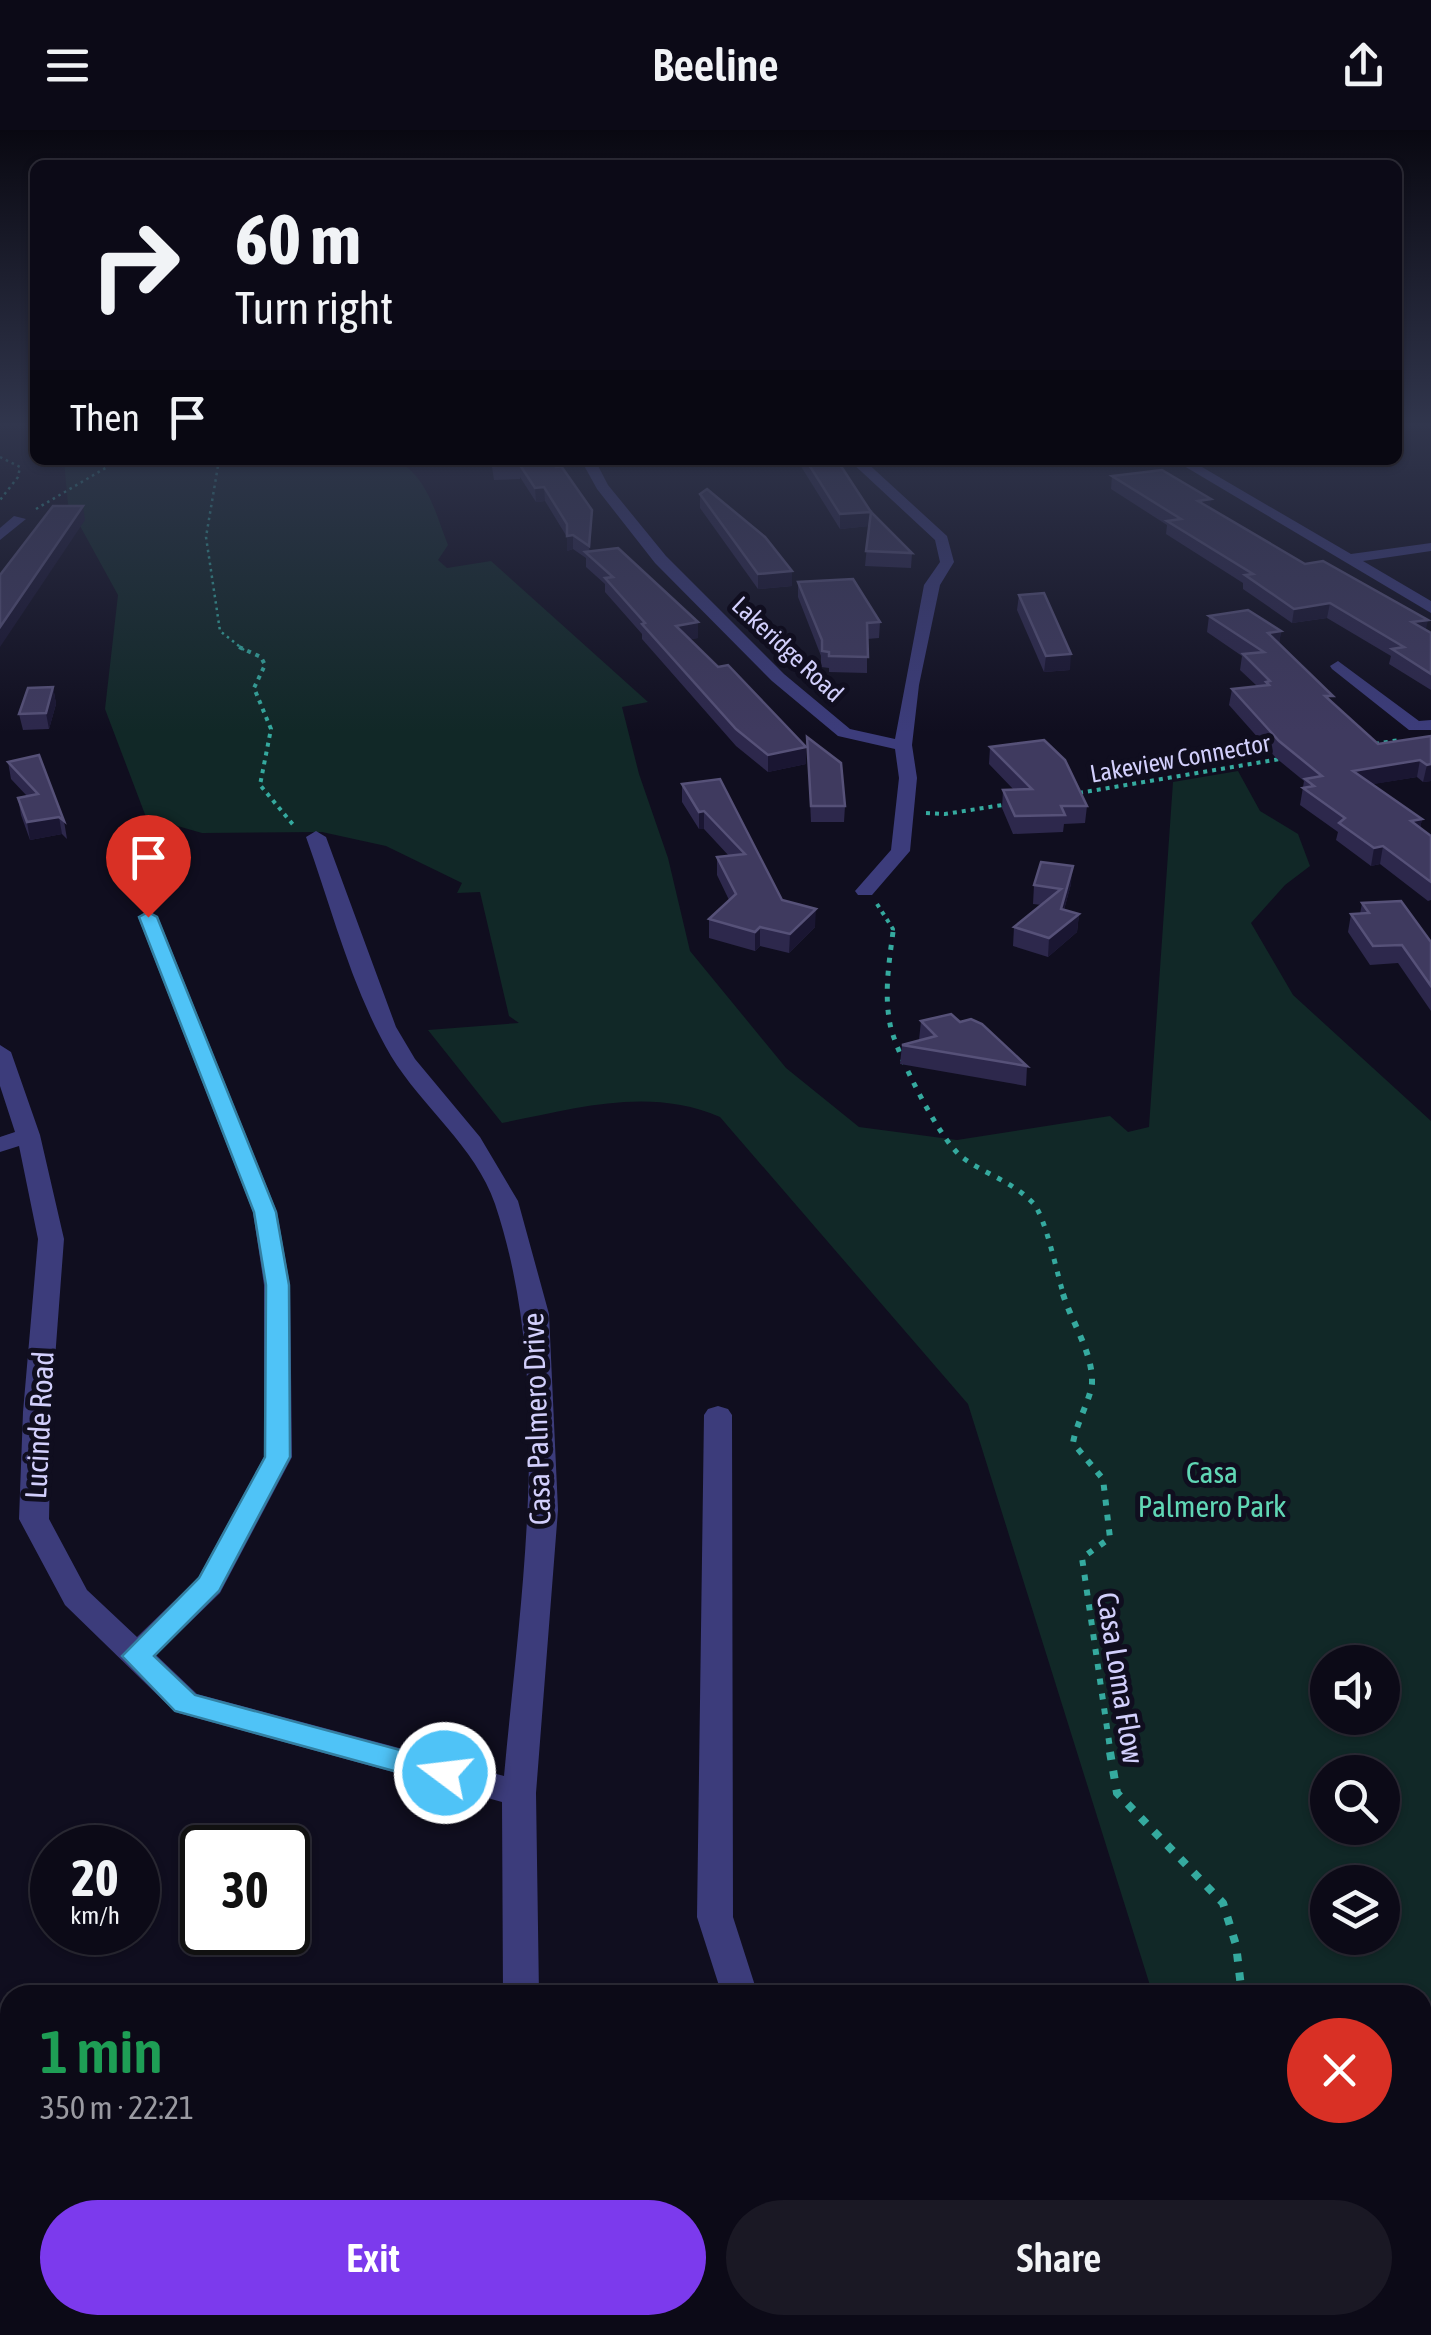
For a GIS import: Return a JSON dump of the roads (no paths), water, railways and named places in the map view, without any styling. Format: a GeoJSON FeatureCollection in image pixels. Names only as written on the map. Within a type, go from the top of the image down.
{"type":"FeatureCollection","features":[{"type":"Feature","properties":{"kind":"street","name":"Lakeridge Road"},"geometry":{"type":"LineString","coordinates":[[630,526],[808,704],[853,737],[903,745]]}},
{"type":"Feature","properties":{"kind":"street"},"geometry":{"type":"LineString","coordinates":[[865,891],[900,851],[908,778],[903,745],[932,586],[946,562],[942,540],[927,526]]}},
{"type":"Feature","properties":{"kind":"street"},"geometry":{"type":"LineString","coordinates":[[1295,526],[1431,608]]}},
{"type":"Feature","properties":{"kind":"street"},"geometry":{"type":"LineString","coordinates":[[1350,558],[1431,547]]}},
{"type":"Feature","properties":{"kind":"street"},"geometry":{"type":"LineString","coordinates":[[1338,666],[1423,726]]}},
{"type":"Feature","properties":{"kind":"street","name":"Casa Palmero Drive"},"geometry":{"type":"LineString","coordinates":[[316,837],[385,1028],[406,1062],[472,1142],[506,1201],[536,1314],[543,1510],[519,1793],[522,1985]]}},
{"type":"Feature","properties":{"kind":"street"},"geometry":{"type":"LineString","coordinates":[[136,1656],[210,1584],[278,1457],[277,1285],[265,1212],[148,917]]}},
{"type":"Feature","properties":{"kind":"street","name":"Lucinde Road"},"geometry":{"type":"LineString","coordinates":[[0,1052],[14,1140],[51,1240],[36,1412],[34,1519],[76,1597],[186,1703],[519,1793]]}},
{"type":"Feature","properties":{"kind":"street"},"geometry":{"type":"LineString","coordinates":[[718,1415],[714,1917],[737,1985]]}},
{"type":"Feature","properties":{"kind":"park label","name":"Casa Palmero Park"},"geometry":{"type":"Point","coordinates":[1212,1489]}}]}
